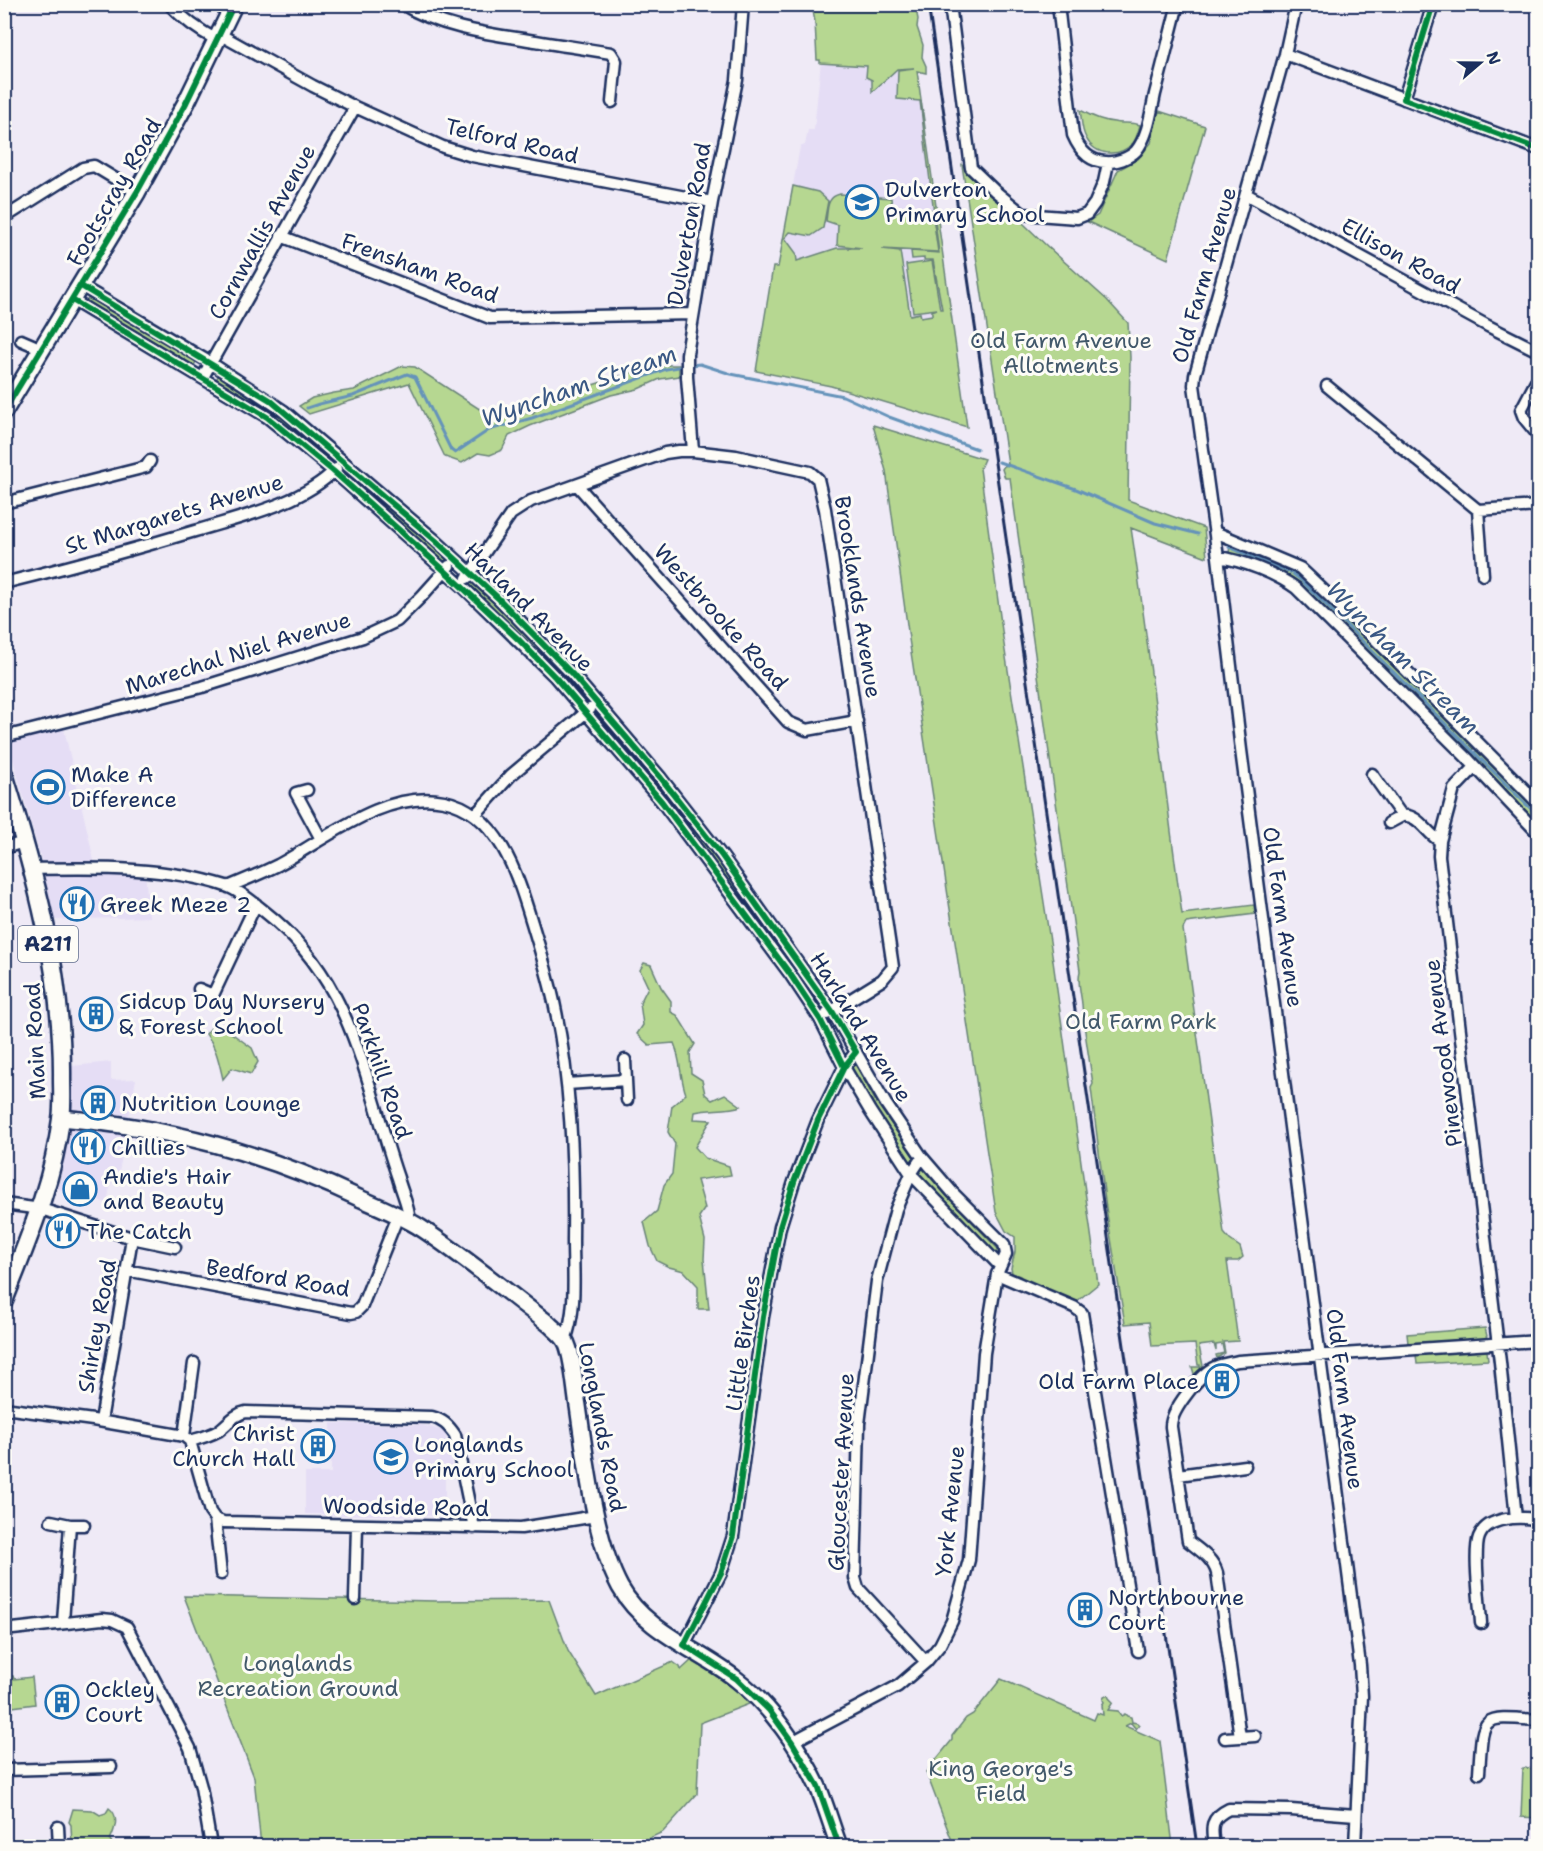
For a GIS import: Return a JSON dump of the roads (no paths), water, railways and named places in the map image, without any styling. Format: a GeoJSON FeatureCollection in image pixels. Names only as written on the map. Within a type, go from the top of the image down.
{"type":"FeatureCollection","features":[{"type":"Feature","properties":{"kind":"main road","name":"Footscray Road"},"geometry":{"type":"LineString","coordinates":[[4,411],[137,192],[186,103],[234,4]]}},
{"type":"Feature","properties":{"kind":"main road","name":"Main Road"},"geometry":{"type":"LineString","coordinates":[[4,774],[32,869],[57,984],[62,1046],[61,1118],[52,1168],[41,1209],[4,1302]]}},
{"type":"Feature","properties":{"kind":"street","name":"Telford Road"},"geometry":{"type":"LineString","coordinates":[[170,4],[197,30],[218,37],[355,107],[443,147],[472,156],[712,202]]}},
{"type":"Feature","properties":{"kind":"street"},"geometry":{"type":"LineString","coordinates":[[402,4],[416,13],[452,26],[611,53],[616,61],[612,102]]}},
{"type":"Feature","properties":{"kind":"street","name":"Dulverton Road"},"geometry":{"type":"LineString","coordinates":[[693,451],[687,354],[712,202],[737,80],[743,4]]}},
{"type":"Feature","properties":{"kind":"street"},"geometry":{"type":"LineString","coordinates":[[950,4],[970,168],[1023,214],[1077,218],[1087,214],[1095,203],[1104,182],[1107,163]]}},
{"type":"Feature","properties":{"kind":"street"},"geometry":{"type":"LineString","coordinates":[[1059,4],[1072,135],[1085,154],[1096,161],[1107,163],[1130,156],[1141,144],[1178,4]]}},
{"type":"Feature","properties":{"kind":"street","name":"Old Farm Avenue"},"geometry":{"type":"LineString","coordinates":[[1296,4],[1285,54],[1195,375],[1195,394],[1215,532],[1242,761],[1360,1665],[1362,1696],[1355,1846]]}},
{"type":"Feature","properties":{"kind":"street"},"geometry":{"type":"LineString","coordinates":[[1404,99],[1433,4]]}},
{"type":"Feature","properties":{"kind":"street"},"geometry":{"type":"LineString","coordinates":[[1285,54],[1539,148]]}},
{"type":"Feature","properties":{"kind":"street","name":"Cornwallis Avenue"},"geometry":{"type":"LineString","coordinates":[[202,377],[355,107]]}},
{"type":"Feature","properties":{"kind":"street"},"geometry":{"type":"LineString","coordinates":[[7,216],[83,168],[94,166],[137,192]]}},
{"type":"Feature","properties":{"kind":"street","name":"Ellison Road"},"geometry":{"type":"LineString","coordinates":[[1246,194],[1488,326],[1539,351]]}},
{"type":"Feature","properties":{"kind":"street","name":"Frensham Road"},"geometry":{"type":"LineString","coordinates":[[281,236],[490,318],[693,314]]}},
{"type":"Feature","properties":{"kind":"street","name":"Harland Avenue"},"geometry":{"type":"LineString","coordinates":[[76,293],[210,363],[270,400],[456,559],[572,674],[661,778],[722,856],[832,1011],[886,1104],[921,1157],[999,1240]]}},
{"type":"Feature","properties":{"kind":"street","name":"Harland Avenue"},"geometry":{"type":"LineString","coordinates":[[76,293],[202,377],[260,412],[333,471],[461,585],[548,669],[662,802],[784,965],[820,1019],[879,1128],[911,1174],[999,1270]]}},
{"type":"Feature","properties":{"kind":"street"},"geometry":{"type":"LineString","coordinates":[[21,340],[42,349]]}},
{"type":"Feature","properties":{"kind":"street"},"geometry":{"type":"LineString","coordinates":[[1539,378],[1521,410],[1524,418],[1539,435]]}},
{"type":"Feature","properties":{"kind":"street"},"geometry":{"type":"LineString","coordinates":[[1327,386],[1478,510],[1539,506]]}},
{"type":"Feature","properties":{"kind":"street","name":"Brooklands Avenue"},"geometry":{"type":"LineString","coordinates":[[461,585],[511,514],[531,501],[665,453],[693,451],[736,456],[810,472],[818,479],[823,498],[893,967],[882,980],[820,1019]]}},
{"type":"Feature","properties":{"kind":"street","name":"St Margarets Avenue"},"geometry":{"type":"LineString","coordinates":[[4,583],[112,556],[268,509],[300,495],[343,461]]}},
{"type":"Feature","properties":{"kind":"street"},"geometry":{"type":"LineString","coordinates":[[4,503],[146,467],[150,462]]}},
{"type":"Feature","properties":{"kind":"street","name":"Westbrooke Road"},"geometry":{"type":"LineString","coordinates":[[577,485],[788,722],[807,730],[857,721]]}},
{"type":"Feature","properties":{"kind":"street"},"geometry":{"type":"LineString","coordinates":[[1478,510],[1483,575]]}},
{"type":"Feature","properties":{"kind":"street"},"geometry":{"type":"LineString","coordinates":[[1215,532],[1300,568],[1375,639],[1539,803]]}},
{"type":"Feature","properties":{"kind":"street"},"geometry":{"type":"LineString","coordinates":[[1218,557],[1228,558],[1249,566],[1279,578],[1296,588],[1539,833]]}},
{"type":"Feature","properties":{"kind":"street","name":"Marechal Niel Avenue"},"geometry":{"type":"LineString","coordinates":[[4,737],[202,687],[363,637],[397,621],[456,559]]}},
{"type":"Feature","properties":{"kind":"street"},"geometry":{"type":"LineString","coordinates":[[475,815],[511,776],[598,703]]}},
{"type":"Feature","properties":{"kind":"street","name":"Pinewood Avenue"},"geometry":{"type":"LineString","coordinates":[[1476,767],[1454,789],[1440,841],[1439,856],[1516,1518]]}},
{"type":"Feature","properties":{"kind":"street"},"geometry":{"type":"LineString","coordinates":[[1372,774],[1402,816]]}},
{"type":"Feature","properties":{"kind":"street"},"geometry":{"type":"LineString","coordinates":[[297,793],[321,839]]}},
{"type":"Feature","properties":{"kind":"street"},"geometry":{"type":"LineString","coordinates":[[228,887],[276,866],[373,811],[409,801],[443,800],[460,806],[475,815],[491,831],[503,849],[521,888],[537,938],[554,1001],[567,1084],[573,1153],[573,1213],[572,1306],[570,1327],[565,1340]]}},
{"type":"Feature","properties":{"kind":"street"},"geometry":{"type":"LineString","coordinates":[[1389,823],[1408,815],[1416,819],[1440,841]]}},
{"type":"Feature","properties":{"kind":"street"},"geometry":{"type":"LineString","coordinates":[[4,848],[24,842]]}},
{"type":"Feature","properties":{"kind":"street","name":"Parkhill Road"},"geometry":{"type":"LineString","coordinates":[[32,869],[146,871],[183,876],[228,887],[256,904],[287,931],[312,959],[332,990],[346,1018],[359,1050],[407,1205],[404,1219]]}},
{"type":"Feature","properties":{"kind":"street"},"geometry":{"type":"LineString","coordinates":[[199,989],[213,995],[256,904]]}},
{"type":"Feature","properties":{"kind":"street","name":"Little Birches"},"geometry":{"type":"LineString","coordinates":[[684,1645],[721,1573],[734,1536],[763,1317],[780,1227],[794,1182],[818,1120],[844,1067],[856,1052]]}},
{"type":"Feature","properties":{"kind":"street"},"geometry":{"type":"LineString","coordinates":[[625,1060],[627,1100]]}},
{"type":"Feature","properties":{"kind":"street"},"geometry":{"type":"LineString","coordinates":[[567,1084],[626,1080]]}},
{"type":"Feature","properties":{"kind":"street","name":"Longlands Road"},"geometry":{"type":"LineString","coordinates":[[61,1118],[108,1122],[207,1141],[282,1164],[324,1181],[404,1219],[493,1281],[549,1324],[565,1340],[571,1361],[596,1516],[608,1558],[621,1587],[652,1625],[737,1679],[769,1710],[792,1742],[818,1786],[839,1846]]}},
{"type":"Feature","properties":{"kind":"street","name":"Gloucester Avenue"},"geometry":{"type":"LineString","coordinates":[[921,1157],[896,1209],[877,1281],[859,1424],[855,1578],[858,1588],[926,1662]]}},
{"type":"Feature","properties":{"kind":"street","name":"Shirley Road"},"geometry":{"type":"LineString","coordinates":[[4,1204],[41,1209],[132,1238],[175,1247]]}},
{"type":"Feature","properties":{"kind":"street","name":"Bedford Road"},"geometry":{"type":"LineString","coordinates":[[126,1270],[351,1313],[356,1312],[362,1306],[404,1219]]}},
{"type":"Feature","properties":{"kind":"street","name":"Shirley Road"},"geometry":{"type":"LineString","coordinates":[[101,1421],[132,1238]]}},
{"type":"Feature","properties":{"kind":"street","name":"York Avenue"},"geometry":{"type":"LineString","coordinates":[[792,1742],[898,1686],[926,1662],[940,1645],[952,1621],[969,1560],[984,1353],[999,1270],[1006,1254],[999,1240]]}},
{"type":"Feature","properties":{"kind":"street"},"geometry":{"type":"LineString","coordinates":[[999,1270],[1082,1313],[1138,1651]]}},
{"type":"Feature","properties":{"kind":"street"},"geometry":{"type":"LineString","coordinates":[[1240,1737],[1217,1573],[1205,1555],[1188,1541],[1171,1427],[1171,1419],[1178,1406],[1209,1371],[1217,1366],[1238,1361],[1539,1341]]}},
{"type":"Feature","properties":{"kind":"street"},"geometry":{"type":"LineString","coordinates":[[194,1363],[187,1438],[210,1512],[215,1519],[221,1574]]}},
{"type":"Feature","properties":{"kind":"street"},"geometry":{"type":"LineString","coordinates":[[4,1408],[101,1421],[187,1438],[211,1434],[235,1416],[246,1412],[441,1419],[454,1434],[474,1528]]}},
{"type":"Feature","properties":{"kind":"street"},"geometry":{"type":"LineString","coordinates":[[1178,1475],[1245,1466]]}},
{"type":"Feature","properties":{"kind":"street","name":"Woodside Road"},"geometry":{"type":"LineString","coordinates":[[215,1519],[223,1522],[357,1526],[521,1528],[596,1516]]}},
{"type":"Feature","properties":{"kind":"street"},"geometry":{"type":"LineString","coordinates":[[1481,1623],[1476,1551],[1479,1537],[1485,1528],[1494,1523],[1516,1518],[1539,1520]]}},
{"type":"Feature","properties":{"kind":"street"},"geometry":{"type":"LineString","coordinates":[[51,1521],[70,1525],[84,1524]]}},
{"type":"Feature","properties":{"kind":"street"},"geometry":{"type":"LineString","coordinates":[[63,1622],[70,1525]]}},
{"type":"Feature","properties":{"kind":"street"},"geometry":{"type":"LineString","coordinates":[[355,1599],[357,1526]]}},
{"type":"Feature","properties":{"kind":"street"},"geometry":{"type":"LineString","coordinates":[[4,1630],[102,1619],[112,1620],[131,1632],[190,1748],[201,1787],[211,1846]]}},
{"type":"Feature","properties":{"kind":"street"},"geometry":{"type":"LineString","coordinates":[[1479,1773],[1482,1732],[1486,1723],[1497,1718],[1539,1720]]}},
{"type":"Feature","properties":{"kind":"street"},"geometry":{"type":"LineString","coordinates":[[1225,1738],[1255,1736]]}},
{"type":"Feature","properties":{"kind":"street"},"geometry":{"type":"LineString","coordinates":[[4,1770],[111,1767]]}},
{"type":"Feature","properties":{"kind":"street"},"geometry":{"type":"LineString","coordinates":[[1214,1846],[1211,1829],[1220,1814],[1229,1809],[1291,1810],[1356,1815]]}},
{"type":"Feature","properties":{"kind":"street"},"geometry":{"type":"LineString","coordinates":[[58,1827],[59,1846]]}},
{"type":"Feature","properties":{"kind":"waterway","name":"Wyncham Stream"},"geometry":{"type":"LineString","coordinates":[[691,365],[700,364],[731,374],[843,396],[889,417],[977,449]]}},
{"type":"Feature","properties":{"kind":"waterway","name":"Wyncham Stream"},"geometry":{"type":"LineString","coordinates":[[307,408],[353,396],[407,374],[415,377],[451,450],[455,453],[489,430],[532,418],[666,369],[685,366]]}},
{"type":"Feature","properties":{"kind":"waterway","name":"Wyncham Stream"},"geometry":{"type":"LineString","coordinates":[[999,462],[1076,489],[1155,523],[1198,534]]}},
{"type":"Feature","properties":{"kind":"waterway","name":"Wyncham Stream"},"geometry":{"type":"LineString","coordinates":[[1229,547],[1292,573],[1301,580],[1538,816]]}},
{"type":"Feature","properties":{"kind":"railway"},"geometry":{"type":"LineString","coordinates":[[928,4],[1197,1846]]}},
{"type":"Feature","properties":{"kind":"place","name":"Dulverton Primary School"},"geometry":{"type":"Point","coordinates":[862,202]}},
{"type":"Feature","properties":{"kind":"place","name":"Make A Difference"},"geometry":{"type":"Point","coordinates":[48,787]}},
{"type":"Feature","properties":{"kind":"place","name":"Greek Meze 2"},"geometry":{"type":"Point","coordinates":[77,904]}},
{"type":"Feature","properties":{"kind":"place","name":"Sidcup Day Nursery & Forest School"},"geometry":{"type":"Point","coordinates":[96,1014]}},
{"type":"Feature","properties":{"kind":"place","name":"Nutrition Lounge"},"geometry":{"type":"Point","coordinates":[98,1103]}},
{"type":"Feature","properties":{"kind":"place","name":"Chillies"},"geometry":{"type":"Point","coordinates":[88,1147]}},
{"type":"Feature","properties":{"kind":"place","name":"Andie's Hair and Beauty"},"geometry":{"type":"Point","coordinates":[80,1189]}},
{"type":"Feature","properties":{"kind":"place","name":"The Catch"},"geometry":{"type":"Point","coordinates":[63,1231]}},
{"type":"Feature","properties":{"kind":"place","name":"Old Farm Place"},"geometry":{"type":"Point","coordinates":[1222,1381]}},
{"type":"Feature","properties":{"kind":"place","name":"Christ Church Hall"},"geometry":{"type":"Point","coordinates":[318,1446]}},
{"type":"Feature","properties":{"kind":"place","name":"Longlands Primary School"},"geometry":{"type":"Point","coordinates":[391,1457]}},
{"type":"Feature","properties":{"kind":"place","name":"Northbourne Court"},"geometry":{"type":"Point","coordinates":[1085,1610]}},
{"type":"Feature","properties":{"kind":"place","name":"Ockley Court"},"geometry":{"type":"Point","coordinates":[62,1702]}},
{"type":"Feature","properties":{"kind":"park label","name":"Old Farm Avenue Allotments"},"geometry":{"type":"Point","coordinates":[1061,352]}},
{"type":"Feature","properties":{"kind":"park label","name":"Old Farm Park"},"geometry":{"type":"Point","coordinates":[1141,1021]}},
{"type":"Feature","properties":{"kind":"park label","name":"Longlands Recreation Ground"},"geometry":{"type":"Point","coordinates":[298,1676]}},
{"type":"Feature","properties":{"kind":"park label","name":"King George's Field"},"geometry":{"type":"Point","coordinates":[1001,1781]}}]}
